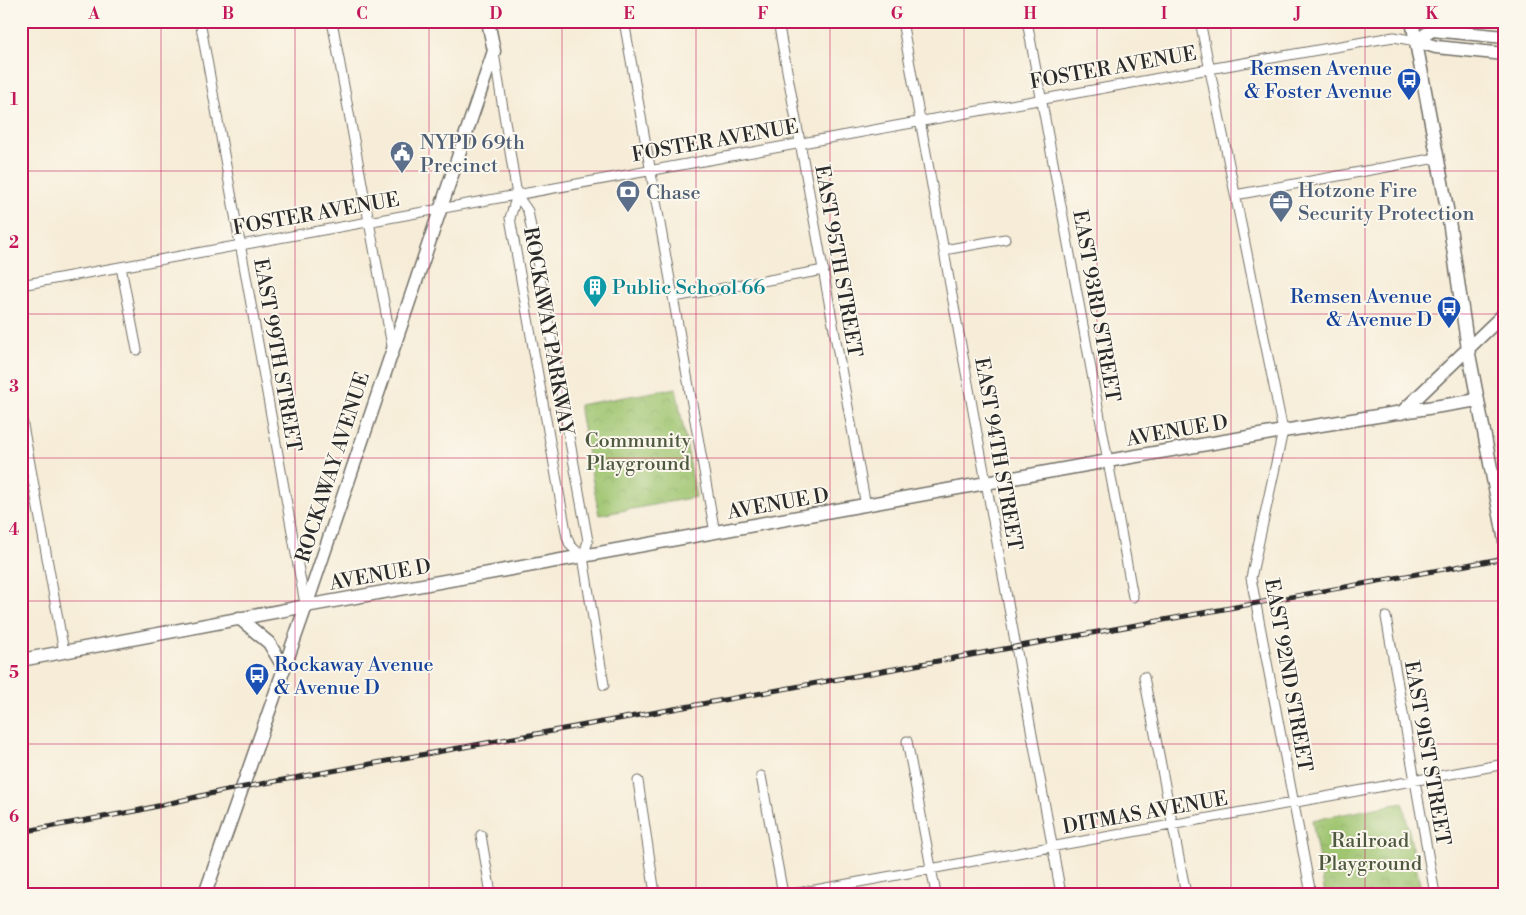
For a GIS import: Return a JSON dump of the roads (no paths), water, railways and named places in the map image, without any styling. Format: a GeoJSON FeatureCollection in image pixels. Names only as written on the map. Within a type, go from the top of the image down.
{"type":"FeatureCollection","features":[{"type":"Feature","properties":{"kind":"main road","name":"ROCKAWAY PARKWAY"},"geometry":{"type":"LineString","coordinates":[[488,21],[494,51]]}},
{"type":"Feature","properties":{"kind":"main road"},"geometry":{"type":"LineString","coordinates":[[1412,21],[1436,158],[1448,214],[1468,349],[1505,541]]}},
{"type":"Feature","properties":{"kind":"main road"},"geometry":{"type":"LineString","coordinates":[[1416,41],[1432,30],[1505,37]]}},
{"type":"Feature","properties":{"kind":"main road","name":"FOSTER AVENUE"},"geometry":{"type":"LineString","coordinates":[[1416,41],[1436,47],[1505,54]]}},
{"type":"Feature","properties":{"kind":"main road","name":"ROCKAWAY AVENUE"},"geometry":{"type":"LineString","coordinates":[[205,894],[306,606],[392,346],[494,51]]}},
{"type":"Feature","properties":{"kind":"main road"},"geometry":{"type":"LineString","coordinates":[[1401,412],[1505,313]]}},
{"type":"Feature","properties":{"kind":"main road","name":"AVENUE D"},"geometry":{"type":"LineString","coordinates":[[21,660],[238,618],[1107,461],[1282,430],[1478,400]]}},
{"type":"Feature","properties":{"kind":"main road"},"geometry":{"type":"LineString","coordinates":[[238,618],[269,643],[284,668]]}},
{"type":"Feature","properties":{"kind":"street","name":"EAST 99TH STREET"},"geometry":{"type":"LineString","coordinates":[[200,21],[306,606]]}},
{"type":"Feature","properties":{"kind":"street"},"geometry":{"type":"LineString","coordinates":[[332,21],[392,346]]}},
{"type":"Feature","properties":{"kind":"street"},"geometry":{"type":"LineString","coordinates":[[624,21],[715,533]]}},
{"type":"Feature","properties":{"kind":"street","name":"EAST 95TH STREET"},"geometry":{"type":"LineString","coordinates":[[778,21],[866,506]]}},
{"type":"Feature","properties":{"kind":"street","name":"EAST 94TH STREET"},"geometry":{"type":"LineString","coordinates":[[902,21],[1061,894]]}},
{"type":"Feature","properties":{"kind":"street","name":"EAST 93RD STREET"},"geometry":{"type":"LineString","coordinates":[[1028,21],[1133,597]]}},
{"type":"Feature","properties":{"kind":"street","name":"EAST 92ND STREET"},"geometry":{"type":"LineString","coordinates":[[1200,21],[1282,430],[1251,578],[1311,894]]}},
{"type":"Feature","properties":{"kind":"street","name":"FOSTER AVENUE"},"geometry":{"type":"LineString","coordinates":[[21,285],[1209,69],[1394,37],[1416,41]]}},
{"type":"Feature","properties":{"kind":"street","name":"ROCKAWAY PARKWAY"},"geometry":{"type":"LineString","coordinates":[[494,51],[517,195],[528,211],[588,541],[583,557],[604,685]]}},
{"type":"Feature","properties":{"kind":"street"},"geometry":{"type":"LineString","coordinates":[[1235,195],[1436,158]]}},
{"type":"Feature","properties":{"kind":"street","name":"ROCKAWAY PARKWAY"},"geometry":{"type":"LineString","coordinates":[[517,195],[510,218],[566,537],[570,545],[583,557]]}},
{"type":"Feature","properties":{"kind":"street"},"geometry":{"type":"LineString","coordinates":[[944,250],[1005,239]]}},
{"type":"Feature","properties":{"kind":"street"},"geometry":{"type":"LineString","coordinates":[[121,267],[137,350]]}},
{"type":"Feature","properties":{"kind":"street"},"geometry":{"type":"LineString","coordinates":[[674,297],[824,270]]}},
{"type":"Feature","properties":{"kind":"street"},"geometry":{"type":"LineString","coordinates":[[21,414],[64,652]]}},
{"type":"Feature","properties":{"kind":"street","name":"EAST 91ST STREET"},"geometry":{"type":"LineString","coordinates":[[1386,618],[1435,894]]}},
{"type":"Feature","properties":{"kind":"street"},"geometry":{"type":"LineString","coordinates":[[1144,677],[1186,894]]}},
{"type":"Feature","properties":{"kind":"street"},"geometry":{"type":"LineString","coordinates":[[907,741],[936,894]]}},
{"type":"Feature","properties":{"kind":"street","name":"DITMAS AVENUE"},"geometry":{"type":"LineString","coordinates":[[793,894],[1505,764]]}},
{"type":"Feature","properties":{"kind":"street"},"geometry":{"type":"LineString","coordinates":[[761,776],[783,894]]}},
{"type":"Feature","properties":{"kind":"street"},"geometry":{"type":"LineString","coordinates":[[638,781],[655,894]]}},
{"type":"Feature","properties":{"kind":"street"},"geometry":{"type":"LineString","coordinates":[[481,835],[491,894]]}},
{"type":"Feature","properties":{"kind":"railway"},"geometry":{"type":"LineString","coordinates":[[21,832],[136,811],[222,791],[1505,558]]}},
{"type":"Feature","properties":{"kind":"place","name":"Remsen Avenue & Foster Avenue"},"geometry":{"type":"Point","coordinates":[1409,101]}},
{"type":"Feature","properties":{"kind":"place","name":"NYPD 69th Precinct"},"geometry":{"type":"Point","coordinates":[402,174]}},
{"type":"Feature","properties":{"kind":"place","name":"Chase"},"geometry":{"type":"Point","coordinates":[628,213]}},
{"type":"Feature","properties":{"kind":"place","name":"Hotzone Fire Security Protection"},"geometry":{"type":"Point","coordinates":[1281,223]}},
{"type":"Feature","properties":{"kind":"place","name":"Public School 66"},"geometry":{"type":"Point","coordinates":[595,308]}},
{"type":"Feature","properties":{"kind":"place","name":"Remsen Avenue & Avenue D"},"geometry":{"type":"Point","coordinates":[1449,329]}},
{"type":"Feature","properties":{"kind":"place","name":"Rockaway Avenue & Avenue D"},"geometry":{"type":"Point","coordinates":[257,696]}},
{"type":"Feature","properties":{"kind":"park label","name":"Community Playground"},"geometry":{"type":"Point","coordinates":[638,452]}},
{"type":"Feature","properties":{"kind":"park label","name":"Railroad Playground"},"geometry":{"type":"Point","coordinates":[1370,852]}}]}
